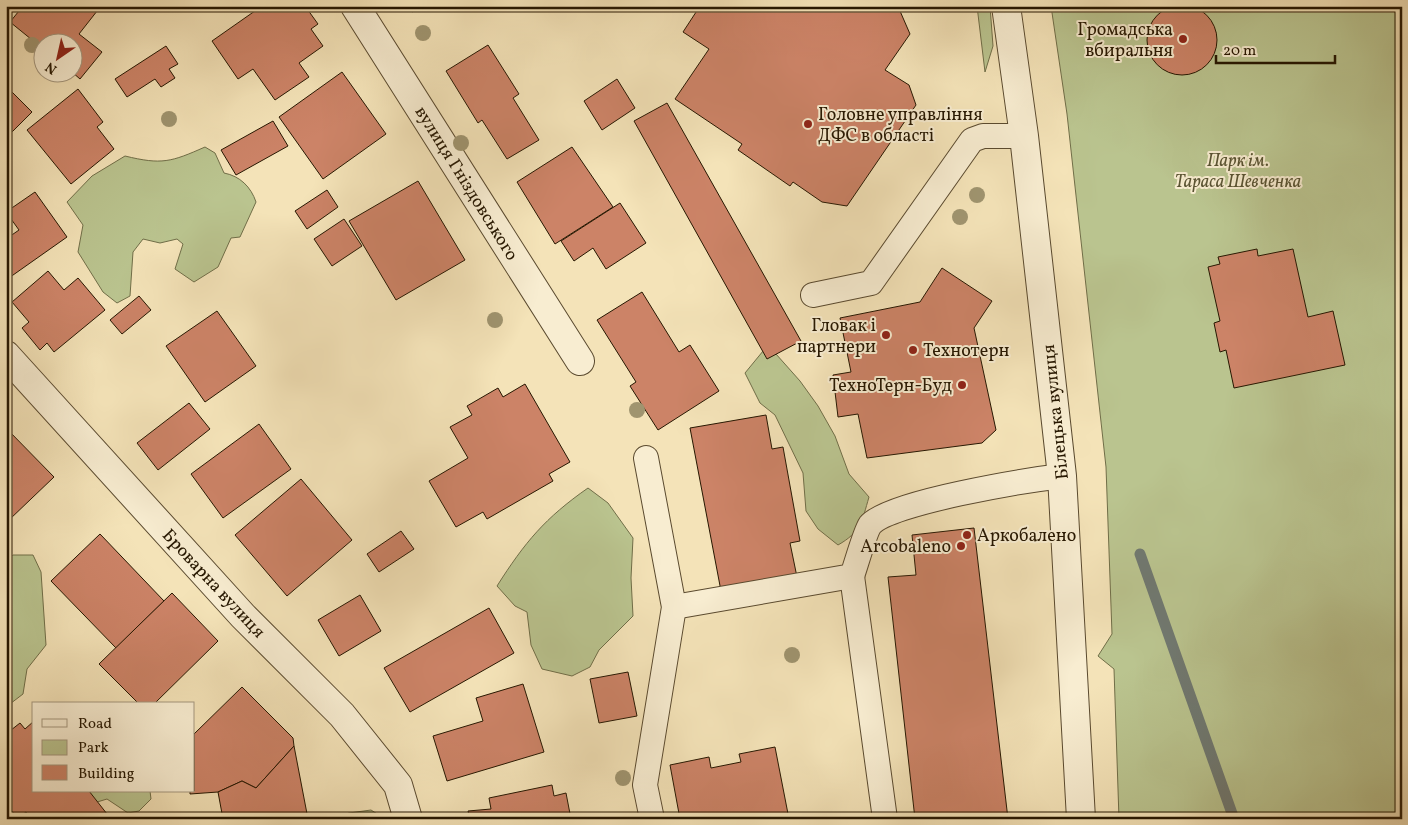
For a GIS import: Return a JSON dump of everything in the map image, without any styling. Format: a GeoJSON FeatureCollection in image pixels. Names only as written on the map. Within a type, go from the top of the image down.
{"type":"FeatureCollection","features":[{"type":"Feature","properties":{"kind":"street","name":"вулиця Гніздовського"},"geometry":{"type":"LineString","coordinates":[[355,6],[580,361]]}},
{"type":"Feature","properties":{"kind":"street","name":"Білецька вулиця"},"geometry":{"type":"LineString","coordinates":[[1006,6],[1024,136],[1062,476],[1081,819]]}},
{"type":"Feature","properties":{"kind":"street","name":"Броварна вулиця"},"geometry":{"type":"LineString","coordinates":[[6,355],[243,616],[342,715],[398,785],[408,819]]}},
{"type":"Feature","properties":{"kind":"lane"},"geometry":{"type":"LineString","coordinates":[[813,295],[871,283],[972,140],[983,136],[1024,136]]}},
{"type":"Feature","properties":{"kind":"lane"},"geometry":{"type":"LineString","coordinates":[[646,458],[674,607],[645,785],[652,819]]}},
{"type":"Feature","properties":{"kind":"lane"},"geometry":{"type":"LineString","coordinates":[[886,819],[852,576],[870,525],[898,509],[1026,480],[1062,476]]}},
{"type":"Feature","properties":{"kind":"lane"},"geometry":{"type":"LineString","coordinates":[[674,607],[852,576]]}},
{"type":"Feature","properties":{"kind":"green space"},"geometry":{"type":"Polygon","coordinates":[[[977,6],[990,6],[993,46],[985,72],[977,6]]]}},
{"type":"Feature","properties":{"kind":"green space","name":"Парк ім. Тараса Шевченка"},"geometry":{"type":"Polygon","coordinates":[[[1051,6],[1402,6],[1402,819],[1119,819],[1114,669],[1098,656],[1112,634],[1106,467],[1067,114],[1051,6]]]}},
{"type":"Feature","properties":{"kind":"green space"},"geometry":{"type":"Polygon","coordinates":[[[205,147],[215,153],[224,173],[230,174],[248,187],[256,202],[240,237],[231,238],[218,267],[194,282],[175,269],[183,244],[177,239],[160,243],[143,239],[133,252],[130,296],[117,303],[103,292],[78,252],[83,225],[67,202],[92,176],[125,156],[158,161],[175,159],[205,147]]]}},
{"type":"Feature","properties":{"kind":"green space"},"geometry":{"type":"Polygon","coordinates":[[[768,345],[800,381],[818,406],[835,436],[849,474],[869,497],[856,530],[838,545],[818,529],[806,511],[803,473],[775,415],[760,403],[745,373],[768,345]]]}},
{"type":"Feature","properties":{"kind":"green space"},"geometry":{"type":"Polygon","coordinates":[[[588,488],[608,503],[633,538],[631,578],[633,616],[599,650],[590,667],[572,676],[542,669],[531,645],[527,612],[515,606],[497,586],[517,556],[537,532],[560,510],[588,488]]]}},
{"type":"Feature","properties":{"kind":"green space"},"geometry":{"type":"Polygon","coordinates":[[[13,555],[33,555],[41,572],[46,645],[27,669],[23,694],[6,707],[6,561],[13,555]]]}},
{"type":"Feature","properties":{"kind":"green space"},"geometry":{"type":"Polygon","coordinates":[[[72,792],[150,792],[151,799],[139,811],[128,813],[107,799],[84,806],[72,792]]]}},
{"type":"Feature","properties":{"kind":"green space"},"geometry":{"type":"Polygon","coordinates":[[[371,810],[385,819],[331,819],[349,813],[371,810]]]}},
{"type":"Feature","properties":{"kind":"building","name":"Громадська вбиральня"},"geometry":{"type":"Polygon","coordinates":[[[1182,5],[1195,8],[1207,15],[1214,27],[1217,40],[1214,53],[1207,65],[1195,72],[1182,75],[1169,72],[1157,65],[1150,53],[1147,40],[1150,27],[1157,15],[1169,8],[1182,5]]]}},
{"type":"Feature","properties":{"kind":"building"},"geometry":{"type":"Polygon","coordinates":[[[23,6],[101,6],[81,32],[32,32],[32,40],[10,22],[23,6]]]}},
{"type":"Feature","properties":{"kind":"building"},"geometry":{"type":"Polygon","coordinates":[[[262,6],[305,6],[318,24],[311,29],[323,46],[299,63],[309,77],[275,100],[253,69],[238,79],[212,41],[262,6]]]}},
{"type":"Feature","properties":{"kind":"building"},"geometry":{"type":"Polygon","coordinates":[[[409,6],[421,6],[412,12],[409,6]]]}},
{"type":"Feature","properties":{"kind":"building","name":"Головне управління ДФС в області"},"geometry":{"type":"Polygon","coordinates":[[[700,6],[894,6],[900,11],[910,34],[885,70],[909,85],[916,105],[847,206],[822,202],[793,182],[790,186],[738,150],[742,144],[675,99],[709,49],[683,32],[700,6]]]}},
{"type":"Feature","properties":{"kind":"building"},"geometry":{"type":"Polygon","coordinates":[[[82,36],[102,52],[82,77],[82,36]]]}},
{"type":"Feature","properties":{"kind":"building"},"geometry":{"type":"Polygon","coordinates":[[[488,45],[519,94],[513,98],[539,140],[507,159],[482,120],[478,123],[446,71],[488,45]]]}},
{"type":"Feature","properties":{"kind":"building"},"geometry":{"type":"Polygon","coordinates":[[[166,46],[178,64],[169,69],[175,78],[161,87],[155,79],[127,97],[115,79],[166,46]]]}},
{"type":"Feature","properties":{"kind":"building"},"geometry":{"type":"Polygon","coordinates":[[[342,72],[386,134],[323,179],[279,117],[342,72]]]}},
{"type":"Feature","properties":{"kind":"building"},"geometry":{"type":"Polygon","coordinates":[[[617,79],[635,108],[602,130],[584,101],[617,79]]]}},
{"type":"Feature","properties":{"kind":"building"},"geometry":{"type":"Polygon","coordinates":[[[6,86],[32,112],[6,138],[6,86]]]}},
{"type":"Feature","properties":{"kind":"building"},"geometry":{"type":"Polygon","coordinates":[[[78,89],[103,122],[97,127],[114,149],[71,184],[27,130],[78,89]]]}},
{"type":"Feature","properties":{"kind":"building"},"geometry":{"type":"Polygon","coordinates":[[[667,103],[801,341],[767,359],[634,121],[667,103]]]}},
{"type":"Feature","properties":{"kind":"building"},"geometry":{"type":"Polygon","coordinates":[[[273,121],[288,146],[236,175],[221,150],[273,121]]]}},
{"type":"Feature","properties":{"kind":"building"},"geometry":{"type":"Polygon","coordinates":[[[572,147],[613,207],[555,244],[517,182],[572,147]]]}},
{"type":"Feature","properties":{"kind":"building"},"geometry":{"type":"Polygon","coordinates":[[[418,181],[465,260],[396,300],[349,221],[418,181]]]}},
{"type":"Feature","properties":{"kind":"building"},"geometry":{"type":"Polygon","coordinates":[[[327,190],[338,207],[307,229],[295,211],[327,190]]]}},
{"type":"Feature","properties":{"kind":"building"},"geometry":{"type":"Polygon","coordinates":[[[35,192],[67,237],[6,280],[6,239],[19,230],[6,212],[35,192]]]}},
{"type":"Feature","properties":{"kind":"building"},"geometry":{"type":"Polygon","coordinates":[[[620,203],[646,243],[606,269],[593,248],[574,261],[561,241],[620,203]]]}},
{"type":"Feature","properties":{"kind":"building"},"geometry":{"type":"Polygon","coordinates":[[[344,219],[362,246],[332,266],[314,239],[344,219]]]}},
{"type":"Feature","properties":{"kind":"building"},"geometry":{"type":"Polygon","coordinates":[[[1257,249],[1258,256],[1293,249],[1308,317],[1333,311],[1345,365],[1234,388],[1226,350],[1220,352],[1214,323],[1220,321],[1208,267],[1220,264],[1218,257],[1257,249]]]}},
{"type":"Feature","properties":{"kind":"building","name":"Технотерн"},"geometry":{"type":"Polygon","coordinates":[[[942,268],[992,301],[974,328],[996,430],[982,443],[867,458],[858,414],[838,417],[833,375],[851,372],[840,318],[920,302],[942,268]]]}},
{"type":"Feature","properties":{"kind":"building"},"geometry":{"type":"Polygon","coordinates":[[[48,271],[64,290],[78,278],[105,310],[54,352],[47,343],[40,350],[22,328],[29,322],[12,302],[48,271]]]}},
{"type":"Feature","properties":{"kind":"building"},"geometry":{"type":"Polygon","coordinates":[[[642,292],[679,352],[690,345],[719,391],[658,430],[630,386],[636,382],[597,320],[642,292]]]}},
{"type":"Feature","properties":{"kind":"building"},"geometry":{"type":"Polygon","coordinates":[[[139,296],[151,310],[122,334],[110,320],[139,296]]]}},
{"type":"Feature","properties":{"kind":"building"},"geometry":{"type":"Polygon","coordinates":[[[217,311],[256,366],[205,402],[166,346],[217,311]]]}},
{"type":"Feature","properties":{"kind":"building"},"geometry":{"type":"Polygon","coordinates":[[[525,384],[570,462],[549,474],[553,481],[487,519],[483,512],[456,527],[429,481],[468,458],[450,427],[472,415],[467,406],[498,388],[503,397],[525,384]]]}},
{"type":"Feature","properties":{"kind":"building"},"geometry":{"type":"Polygon","coordinates":[[[189,403],[210,429],[158,470],[137,443],[189,403]]]}},
{"type":"Feature","properties":{"kind":"building"},"geometry":{"type":"Polygon","coordinates":[[[766,415],[772,449],[783,447],[800,541],[790,543],[797,577],[721,591],[690,428],[766,415]]]}},
{"type":"Feature","properties":{"kind":"building"},"geometry":{"type":"Polygon","coordinates":[[[259,424],[291,469],[223,518],[191,474],[259,424]]]}},
{"type":"Feature","properties":{"kind":"building"},"geometry":{"type":"Polygon","coordinates":[[[6,428],[54,477],[9,520],[6,517],[6,428]]]}},
{"type":"Feature","properties":{"kind":"building"},"geometry":{"type":"Polygon","coordinates":[[[301,479],[352,540],[287,596],[235,535],[301,479]]]}},
{"type":"Feature","properties":{"kind":"building"},"geometry":{"type":"Polygon","coordinates":[[[974,528],[1008,819],[915,819],[888,577],[916,575],[912,535],[974,528]]]}},
{"type":"Feature","properties":{"kind":"building"},"geometry":{"type":"Polygon","coordinates":[[[401,531],[414,549],[379,572],[367,554],[401,531]]]}},
{"type":"Feature","properties":{"kind":"building"},"geometry":{"type":"Polygon","coordinates":[[[100,534],[164,601],[116,648],[51,581],[100,534]]]}},
{"type":"Feature","properties":{"kind":"building"},"geometry":{"type":"Polygon","coordinates":[[[172,593],[218,641],[156,702],[137,702],[99,664],[172,593]]]}},
{"type":"Feature","properties":{"kind":"building"},"geometry":{"type":"Polygon","coordinates":[[[360,595],[381,631],[339,656],[318,620],[360,595]]]}},
{"type":"Feature","properties":{"kind":"building"},"geometry":{"type":"Polygon","coordinates":[[[489,608],[514,653],[410,712],[384,668],[489,608]]]}},
{"type":"Feature","properties":{"kind":"building"},"geometry":{"type":"Polygon","coordinates":[[[628,672],[637,716],[599,723],[590,679],[628,672]]]}},
{"type":"Feature","properties":{"kind":"building"},"geometry":{"type":"Polygon","coordinates":[[[523,684],[544,752],[447,781],[433,736],[483,721],[476,698],[523,684]]]}},
{"type":"Feature","properties":{"kind":"building"},"geometry":{"type":"Polygon","coordinates":[[[242,687],[293,738],[294,746],[256,788],[242,781],[218,792],[190,794],[190,792],[195,792],[195,733],[242,687]]]}},
{"type":"Feature","properties":{"kind":"building"},"geometry":{"type":"Polygon","coordinates":[[[20,723],[25,729],[32,723],[32,792],[90,792],[111,819],[31,819],[26,812],[18,818],[6,805],[6,751],[9,749],[6,746],[6,734],[20,723]]]}},
{"type":"Feature","properties":{"kind":"building"},"geometry":{"type":"Polygon","coordinates":[[[294,746],[308,819],[223,819],[218,792],[242,781],[256,788],[294,746]]]}},
{"type":"Feature","properties":{"kind":"building"},"geometry":{"type":"Polygon","coordinates":[[[775,747],[789,819],[680,819],[670,765],[709,757],[711,768],[741,762],[739,754],[775,747]]]}},
{"type":"Feature","properties":{"kind":"building"},"geometry":{"type":"Polygon","coordinates":[[[552,785],[554,796],[566,793],[571,819],[470,819],[468,811],[491,809],[489,798],[552,785]]]}},
{"type":"Feature","properties":{"kind":"waterway"},"geometry":{"type":"LineString","coordinates":[[1140,554],[1234,819]]}},
{"type":"Feature","properties":{"kind":"place","name":"Громадська вбиральня"},"geometry":{"type":"Point","coordinates":[1183,39]}},
{"type":"Feature","properties":{"kind":"place","name":"Головне управління ДФС в області"},"geometry":{"type":"Point","coordinates":[808,124]}},
{"type":"Feature","properties":{"kind":"place","name":"Гловак і партнери"},"geometry":{"type":"Point","coordinates":[886,335]}},
{"type":"Feature","properties":{"kind":"place","name":"Технотерн"},"geometry":{"type":"Point","coordinates":[913,350]}},
{"type":"Feature","properties":{"kind":"place","name":"ТехноТерн-Буд"},"geometry":{"type":"Point","coordinates":[962,385]}},
{"type":"Feature","properties":{"kind":"place","name":"Аркобалено"},"geometry":{"type":"Point","coordinates":[967,535]}},
{"type":"Feature","properties":{"kind":"place","name":"Arcobaleno"},"geometry":{"type":"Point","coordinates":[961,546]}}]}
